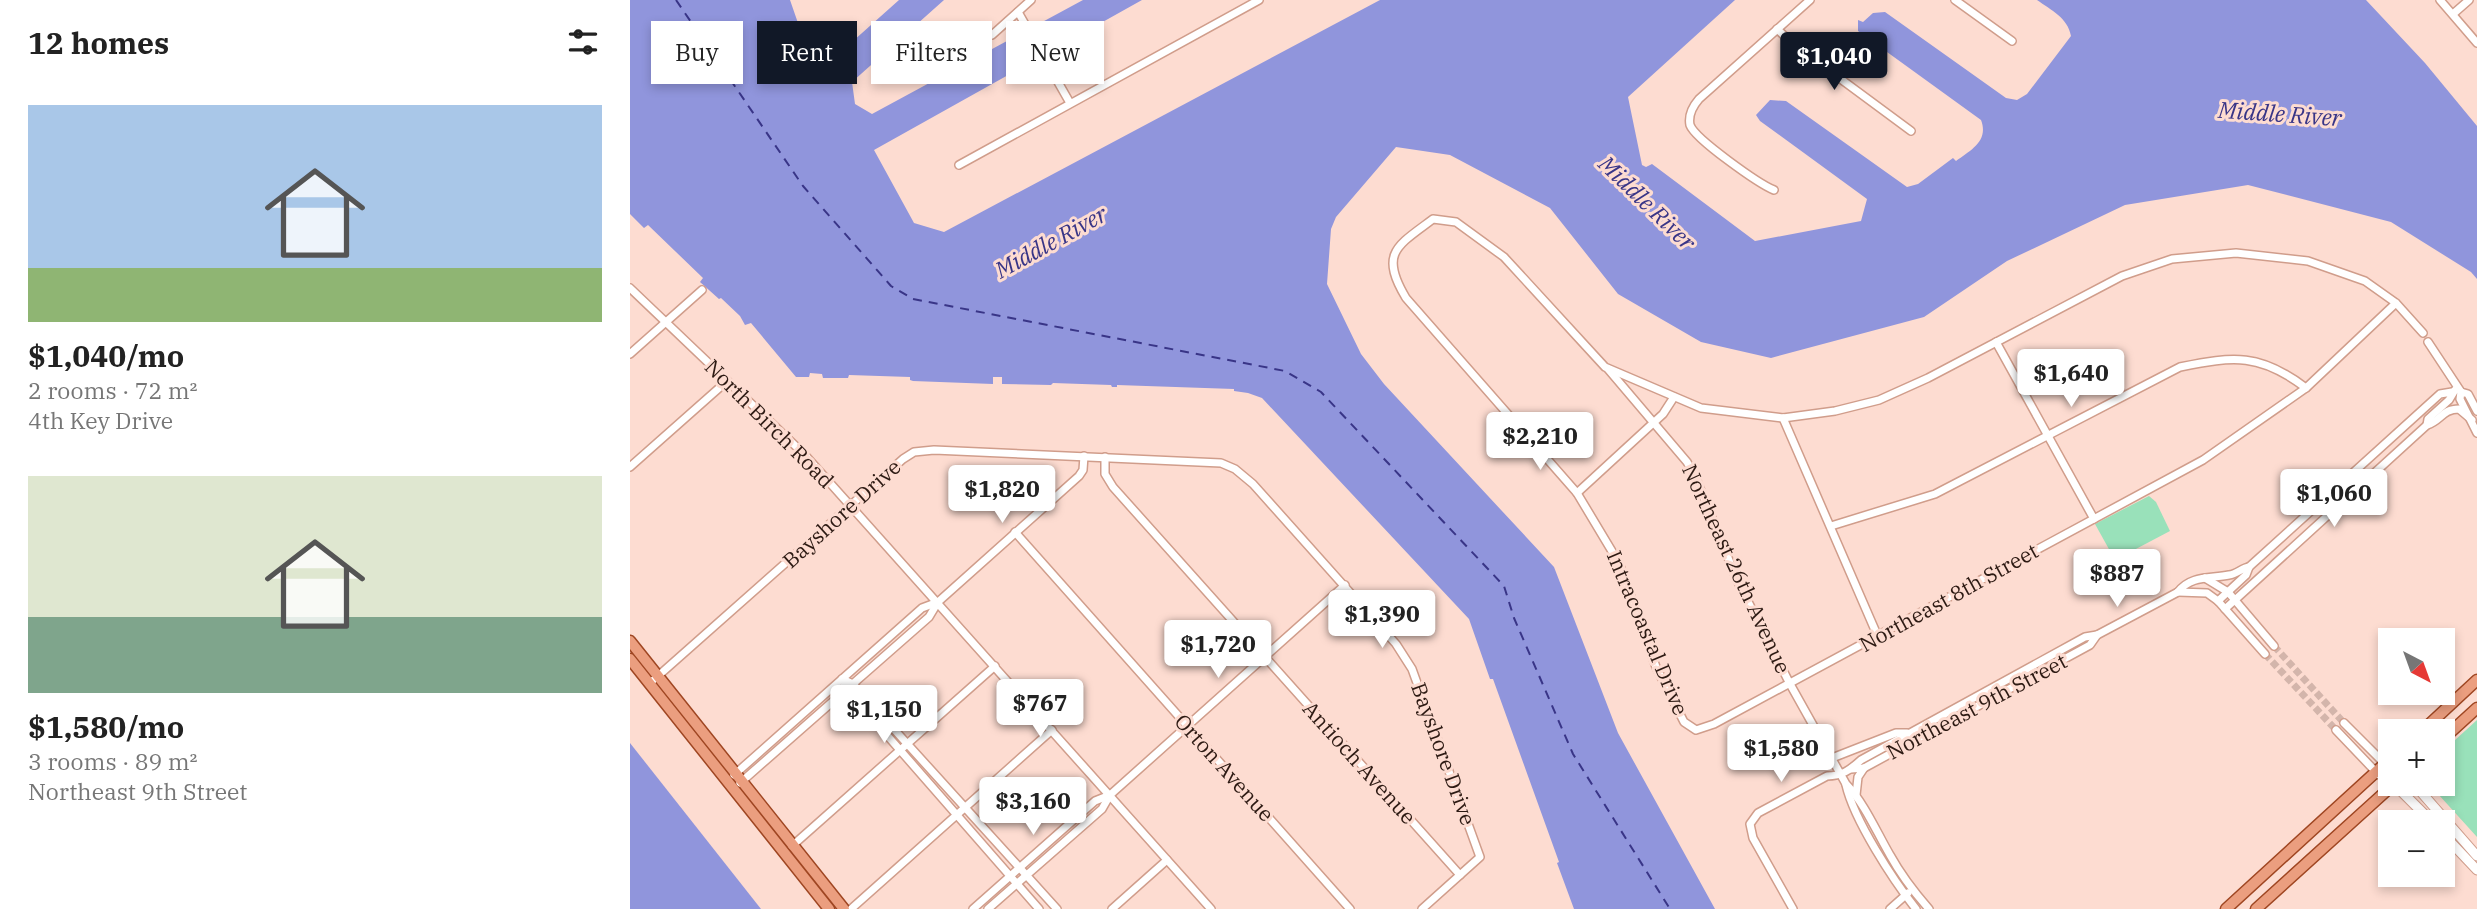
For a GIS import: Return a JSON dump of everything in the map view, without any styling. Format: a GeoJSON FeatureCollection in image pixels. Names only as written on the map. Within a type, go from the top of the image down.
{"type":"FeatureCollection","features":[{"type":"Feature","properties":{"kind":"main road"},"geometry":{"type":"LineString","coordinates":[[630,641],[654,681],[729,786],[829,909]]}},
{"type":"Feature","properties":{"kind":"main road"},"geometry":{"type":"LineString","coordinates":[[630,659],[654,681],[738,778],[844,909]]}},
{"type":"Feature","properties":{"kind":"main road"},"geometry":{"type":"LineString","coordinates":[[2435,719],[2477,680]]}},
{"type":"Feature","properties":{"kind":"main road"},"geometry":{"type":"LineString","coordinates":[[2455,728],[2477,708]]}},
{"type":"Feature","properties":{"kind":"main road"},"geometry":{"type":"LineString","coordinates":[[2227,909],[2378,773]]}},
{"type":"Feature","properties":{"kind":"main road"},"geometry":{"type":"LineString","coordinates":[[2256,909],[2379,796]]}},
{"type":"Feature","properties":{"kind":"main road"},"geometry":{"type":"LineString","coordinates":[[2238,909],[2243,894]]}},
{"type":"Feature","properties":{"kind":"street"},"geometry":{"type":"LineString","coordinates":[[992,35],[1031,0]]}},
{"type":"Feature","properties":{"kind":"street"},"geometry":{"type":"LineString","coordinates":[[960,165],[1259,0]]}},
{"type":"Feature","properties":{"kind":"street"},"geometry":{"type":"LineString","coordinates":[[1774,190],[1763,185],[1697,135],[1689,120],[1699,99],[1810,0]]}},
{"type":"Feature","properties":{"kind":"street"},"geometry":{"type":"LineString","coordinates":[[1955,0],[2011,41]]}},
{"type":"Feature","properties":{"kind":"street"},"geometry":{"type":"LineString","coordinates":[[2440,0],[2477,43]]}},
{"type":"Feature","properties":{"kind":"street"},"geometry":{"type":"LineString","coordinates":[[2453,14],[2469,0]]}},
{"type":"Feature","properties":{"kind":"street"},"geometry":{"type":"LineString","coordinates":[[1018,12],[1070,103]]}},
{"type":"Feature","properties":{"kind":"street"},"geometry":{"type":"LineString","coordinates":[[1777,29],[1911,131]]}},
{"type":"Feature","properties":{"kind":"street","name":"Northeast 26th Avenue"},"geometry":{"type":"LineString","coordinates":[[1410,236],[1433,219],[1456,222],[1504,257],[1687,461],[1737,580],[1790,684],[1841,775],[1849,798],[1909,892],[1929,909]]}},
{"type":"Feature","properties":{"kind":"street","name":"Intracoastal Drive"},"geometry":{"type":"LineString","coordinates":[[1410,236],[1401,244],[1392,261],[1395,278],[1406,298],[1577,493],[1619,562],[1656,667],[1684,722],[1696,730]]}},
{"type":"Feature","properties":{"kind":"street"},"geometry":{"type":"LineString","coordinates":[[1605,367],[1701,408],[1783,418],[1835,411],[1879,400],[1928,378],[2122,276],[2172,259],[2236,253],[2308,261],[2364,281],[2396,303],[2423,333]]}},
{"type":"Feature","properties":{"kind":"street","name":"North Birch Road"},"geometry":{"type":"LineString","coordinates":[[630,288],[805,455],[1211,909]]}},
{"type":"Feature","properties":{"kind":"street"},"geometry":{"type":"LineString","coordinates":[[630,354],[702,290]]}},
{"type":"Feature","properties":{"kind":"street","name":"Northeast 8th Street"},"geometry":{"type":"LineString","coordinates":[[1696,730],[1714,724],[1790,684],[2203,460],[2306,388],[2396,303]]}},
{"type":"Feature","properties":{"kind":"street"},"geometry":{"type":"LineString","coordinates":[[1996,342],[2094,519]]}},
{"type":"Feature","properties":{"kind":"street"},"geometry":{"type":"LineString","coordinates":[[2428,342],[2457,390],[2477,433]]}},
{"type":"Feature","properties":{"kind":"street"},"geometry":{"type":"LineString","coordinates":[[1831,526],[1935,494],[2180,367],[2219,359],[2256,360],[2285,372],[2306,388]]}},
{"type":"Feature","properties":{"kind":"street"},"geometry":{"type":"LineString","coordinates":[[630,467],[727,381]]}},
{"type":"Feature","properties":{"kind":"street"},"geometry":{"type":"LineString","coordinates":[[2427,425],[2428,419],[2457,390]]}},
{"type":"Feature","properties":{"kind":"street"},"geometry":{"type":"LineString","coordinates":[[2218,601],[2246,575],[2249,566],[2440,394],[2457,390],[2468,394],[2477,411]]}},
{"type":"Feature","properties":{"kind":"street"},"geometry":{"type":"LineString","coordinates":[[1577,493],[1654,422],[1668,408],[1674,397]]}},
{"type":"Feature","properties":{"kind":"street"},"geometry":{"type":"LineString","coordinates":[[2225,609],[2427,425],[2449,409],[2459,409],[2472,420]]}},
{"type":"Feature","properties":{"kind":"street"},"geometry":{"type":"LineString","coordinates":[[1783,418],[1878,637]]}},
{"type":"Feature","properties":{"kind":"street","name":"Bayshore Drive"},"geometry":{"type":"LineString","coordinates":[[654,681],[903,459],[920,451],[1214,462],[1235,469],[1253,484],[1345,585],[1409,662],[1480,858],[1460,875]]}},
{"type":"Feature","properties":{"kind":"street"},"geometry":{"type":"LineString","coordinates":[[738,778],[846,691],[929,617],[938,602],[1079,476],[1083,470],[1084,456]]}},
{"type":"Feature","properties":{"kind":"street","name":"Antioch Avenue"},"geometry":{"type":"LineString","coordinates":[[1105,457],[1105,474],[1113,487],[1460,875]]}},
{"type":"Feature","properties":{"kind":"street","name":"Orton Avenue"},"geometry":{"type":"LineString","coordinates":[[1015,532],[1350,909]]}},
{"type":"Feature","properties":{"kind":"street","name":"Northeast 9th Street"},"geometry":{"type":"LineString","coordinates":[[1793,909],[1753,838],[1750,824],[1754,817],[1827,776],[1841,775],[1907,733],[2085,637],[2097,635],[2178,592],[2184,584],[2213,575],[2227,576],[2249,566]]}},
{"type":"Feature","properties":{"kind":"street"},"geometry":{"type":"LineString","coordinates":[[2205,578],[2228,592],[2274,646]]}},
{"type":"Feature","properties":{"kind":"street"},"geometry":{"type":"LineString","coordinates":[[988,909],[1102,809],[1110,795],[1345,585]]}},
{"type":"Feature","properties":{"kind":"street"},"geometry":{"type":"LineString","coordinates":[[2178,592],[2207,593],[2218,601],[2265,654]]}},
{"type":"Feature","properties":{"kind":"street"},"geometry":{"type":"LineString","coordinates":[[729,786],[922,608],[938,602]]}},
{"type":"Feature","properties":{"kind":"street","name":"Northeast 9th Street"},"geometry":{"type":"LineString","coordinates":[[1852,769],[1864,768],[2090,645],[2097,635]]}},
{"type":"Feature","properties":{"kind":"street"},"geometry":{"type":"LineString","coordinates":[[792,846],[995,666]]}},
{"type":"Feature","properties":{"kind":"street"},"geometry":{"type":"LineString","coordinates":[[842,679],[853,684],[1057,909]]}},
{"type":"Feature","properties":{"kind":"street"},"geometry":{"type":"LineString","coordinates":[[842,679],[846,691],[1039,909]]}},
{"type":"Feature","properties":{"kind":"street"},"geometry":{"type":"LineString","coordinates":[[2344,723],[2378,758]]}},
{"type":"Feature","properties":{"kind":"street"},"geometry":{"type":"LineString","coordinates":[[851,909],[1052,730]]}},
{"type":"Feature","properties":{"kind":"street"},"geometry":{"type":"LineString","coordinates":[[2336,730],[2378,760]]}},
{"type":"Feature","properties":{"kind":"street","name":"Northeast 9th Street"},"geometry":{"type":"LineString","coordinates":[[1832,758],[1896,733],[1907,733]]}},
{"type":"Feature","properties":{"kind":"street"},"geometry":{"type":"LineString","coordinates":[[1856,795],[1858,777],[1864,768]]}},
{"type":"Feature","properties":{"kind":"street","name":"Northeast 26th Avenue"},"geometry":{"type":"LineString","coordinates":[[1846,785],[1856,795],[1916,909]]}},
{"type":"Feature","properties":{"kind":"street"},"geometry":{"type":"LineString","coordinates":[[973,909],[1095,801],[1110,795]]}},
{"type":"Feature","properties":{"kind":"street"},"geometry":{"type":"LineString","coordinates":[[2406,796],[2420,810]]}},
{"type":"Feature","properties":{"kind":"street"},"geometry":{"type":"LineString","coordinates":[[2424,796],[2477,856]]}},
{"type":"Feature","properties":{"kind":"street"},"geometry":{"type":"LineString","coordinates":[[2455,847],[2477,870]]}},
{"type":"Feature","properties":{"kind":"street"},"geometry":{"type":"LineString","coordinates":[[1112,909],[1167,860]]}},
{"type":"Feature","properties":{"kind":"street"},"geometry":{"type":"LineString","coordinates":[[1422,909],[1460,875]]}},
{"type":"Feature","properties":{"kind":"street"},"geometry":{"type":"LineString","coordinates":[[1890,909],[1909,892]]}},
{"type":"Feature","properties":{"kind":"green space"},"geometry":{"type":"Polygon","coordinates":[[[2149,496],[2156,502],[2170,531],[2115,560],[2095,524],[2149,496]]]}},
{"type":"Feature","properties":{"kind":"green space"},"geometry":{"type":"Polygon","coordinates":[[[2477,720],[2477,837],[2440,796],[2455,796],[2455,740],[2477,720]]]}},
{"type":"Feature","properties":{"kind":"water","name":"Middle River"},"geometry":{"type":"Polygon","coordinates":[[[630,0],[790,0],[797,21],[757,21],[757,84],[852,84],[855,104],[872,114],[928,84],[992,84],[874,150],[914,223],[944,232],[1380,0],[1735,0],[1628,97],[1642,165],[1646,167],[1652,164],[1755,241],[1861,221],[1867,199],[1760,121],[1756,115],[1770,100],[1786,101],[1907,187],[1918,184],[1953,158],[1956,161],[1973,149],[1981,139],[1981,120],[1858,31],[1858,20],[1863,22],[1873,13],[1885,12],[2006,98],[2017,100],[2027,94],[2071,36],[2063,19],[2037,0],[2366,0],[2425,63],[2477,126],[2477,279],[2471,272],[2391,222],[2248,185],[2125,205],[2007,261],[1924,317],[1771,358],[1701,342],[1618,294],[1550,208],[1450,155],[1396,147],[1336,217],[1331,229],[1327,284],[1361,354],[1384,384],[1554,567],[1618,733],[1715,909],[1574,909],[1493,679],[1490,679],[1469,619],[1262,398],[1234,389],[1002,384],[1002,377],[993,377],[993,384],[913,381],[910,377],[849,375],[848,378],[823,378],[822,374],[810,373],[809,377],[796,377],[751,323],[745,325],[740,316],[700,282],[703,278],[648,225],[644,228],[630,214],[630,0]]]}},
{"type":"Feature","properties":{"kind":"water"},"geometry":{"type":"Polygon","coordinates":[[[899,0],[944,0],[920,21],[875,21],[899,0]]]}},
{"type":"Feature","properties":{"kind":"water"},"geometry":{"type":"Polygon","coordinates":[[[1083,0],[1142,0],[1104,21],[1044,21],[1083,0]]]}},
{"type":"Feature","properties":{"kind":"water"},"geometry":{"type":"Polygon","coordinates":[[[871,25],[871,65],[857,78],[857,37],[871,25]]]}},
{"type":"Feature","properties":{"kind":"water"},"geometry":{"type":"Polygon","coordinates":[[[1006,42],[1006,76],[992,84],[992,49],[1006,42]]]}},
{"type":"Feature","properties":{"kind":"water"},"geometry":{"type":"Polygon","coordinates":[[[630,743],[761,909],[630,909],[630,743]]]}},
{"type":"Feature","properties":{"kind":"ferry route"},"geometry":{"type":"LineString","coordinates":[[676,0],[803,186],[891,286],[913,299],[1285,371],[1321,392],[1504,586],[1514,618],[1573,754],[1670,909]]}},
{"type":"Feature","properties":{"kind":"tunnel"},"geometry":{"type":"LineString","coordinates":[[2274,646],[2344,723]]}},
{"type":"Feature","properties":{"kind":"tunnel"},"geometry":{"type":"LineString","coordinates":[[2265,654],[2336,730]]}}]}
